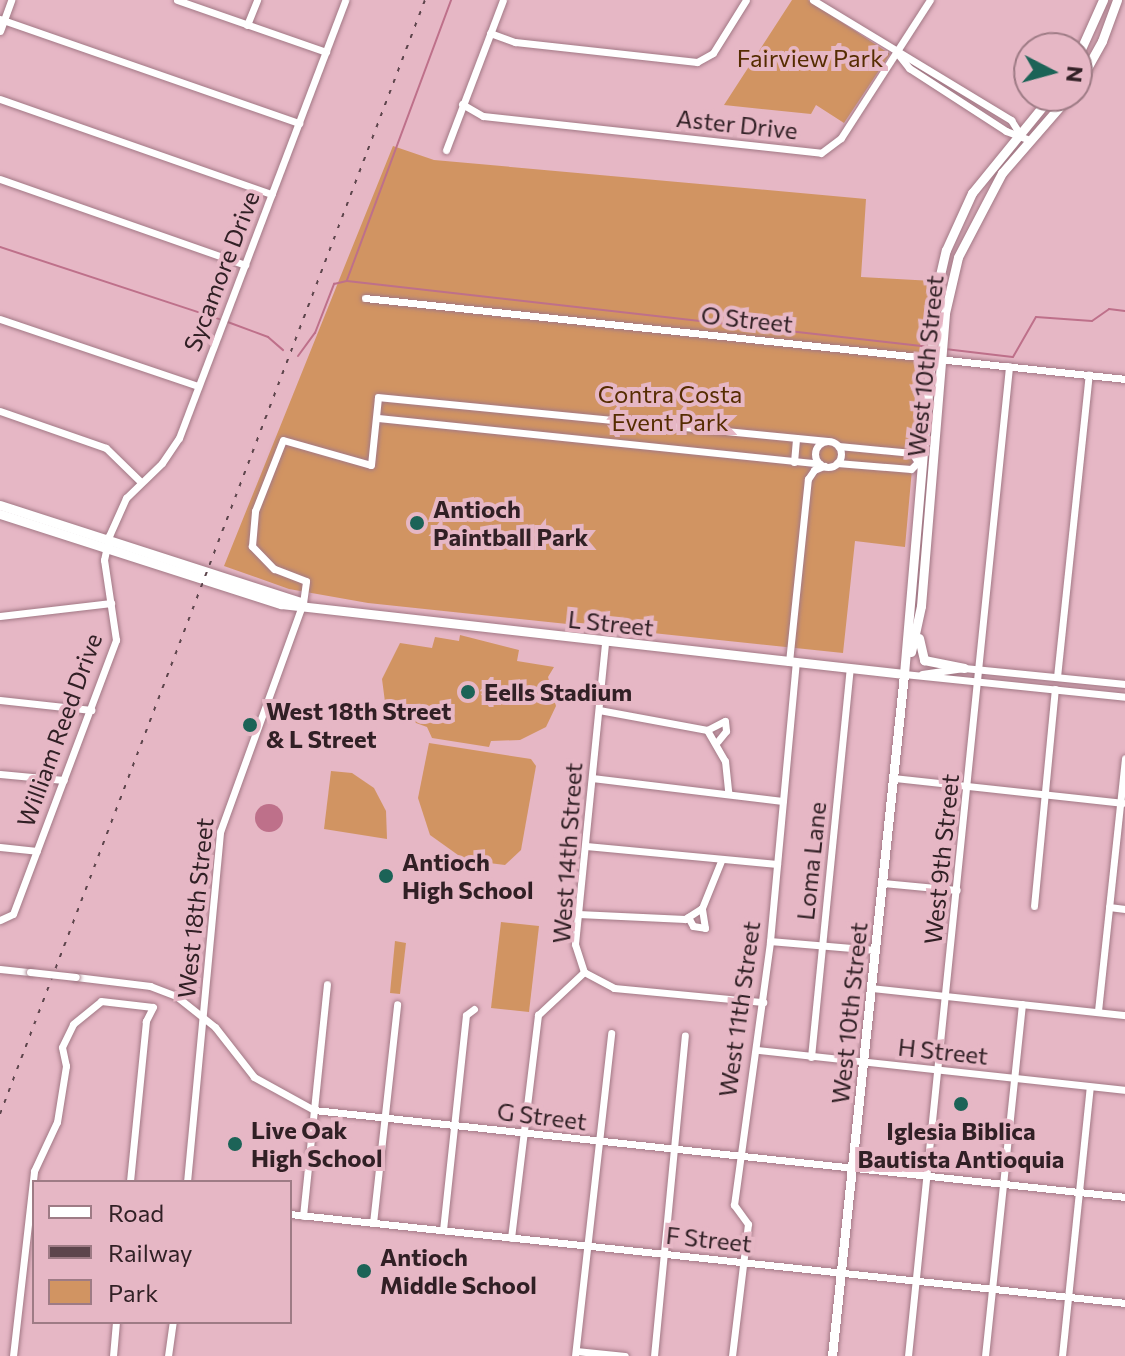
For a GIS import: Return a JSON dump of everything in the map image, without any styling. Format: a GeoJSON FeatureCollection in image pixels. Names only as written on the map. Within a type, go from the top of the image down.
{"type":"FeatureCollection","features":[{"type":"Feature","properties":{"kind":"main road"},"geometry":{"type":"LineString","coordinates":[[1089,32],[1103,0]]}},
{"type":"Feature","properties":{"kind":"main road"},"geometry":{"type":"LineString","coordinates":[[1093,57],[1117,0]]}},
{"type":"Feature","properties":{"kind":"main road","name":"West 10th Street"},"geometry":{"type":"LineString","coordinates":[[832,1356],[894,778],[934,304],[946,250],[972,193],[1037,112]]}},
{"type":"Feature","properties":{"kind":"main road","name":"West 10th Street"},"geometry":{"type":"LineString","coordinates":[[904,674],[921,606],[945,313],[958,257],[988,196],[1055,112]]}},
{"type":"Feature","properties":{"kind":"main road","name":"L Street"},"geometry":{"type":"LineString","coordinates":[[0,505],[107,545]]}},
{"type":"Feature","properties":{"kind":"main road","name":"L Street"},"geometry":{"type":"LineString","coordinates":[[0,514],[303,603],[605,642],[904,674]]}},
{"type":"Feature","properties":{"kind":"main road"},"geometry":{"type":"LineString","coordinates":[[921,606],[920,657],[964,668]]}},
{"type":"Feature","properties":{"kind":"street"},"geometry":{"type":"LineString","coordinates":[[0,31],[11,0]]}},
{"type":"Feature","properties":{"kind":"street"},"geometry":{"type":"LineString","coordinates":[[177,0],[326,52]]}},
{"type":"Feature","properties":{"kind":"street"},"geometry":{"type":"LineString","coordinates":[[247,25],[257,0]]}},
{"type":"Feature","properties":{"kind":"street","name":"Sycamore Drive"},"geometry":{"type":"LineString","coordinates":[[107,545],[124,501],[175,446],[345,0]]}},
{"type":"Feature","properties":{"kind":"street"},"geometry":{"type":"LineString","coordinates":[[446,150],[503,0]]}},
{"type":"Feature","properties":{"kind":"street"},"geometry":{"type":"LineString","coordinates":[[490,33],[515,42],[697,62],[713,53],[746,0]]}},
{"type":"Feature","properties":{"kind":"street"},"geometry":{"type":"LineString","coordinates":[[813,0],[1011,120],[1019,133],[1030,140]]}},
{"type":"Feature","properties":{"kind":"street","name":"Aster Drive"},"geometry":{"type":"LineString","coordinates":[[462,104],[483,116],[821,153],[841,138],[930,0]]}},
{"type":"Feature","properties":{"kind":"street"},"geometry":{"type":"LineString","coordinates":[[2,20],[299,123]]}},
{"type":"Feature","properties":{"kind":"street"},"geometry":{"type":"LineString","coordinates":[[0,99],[272,194]]}},
{"type":"Feature","properties":{"kind":"street"},"geometry":{"type":"LineString","coordinates":[[0,179],[245,265]]}},
{"type":"Feature","properties":{"kind":"street","name":"O Street"},"geometry":{"type":"LineString","coordinates":[[365,298],[1125,379]]}},
{"type":"Feature","properties":{"kind":"street"},"geometry":{"type":"LineString","coordinates":[[0,319],[198,386]]}},
{"type":"Feature","properties":{"kind":"street","name":"West 9th Street"},"geometry":{"type":"LineString","coordinates":[[908,1356],[980,681],[1009,366]]}},
{"type":"Feature","properties":{"kind":"street"},"geometry":{"type":"LineString","coordinates":[[1057,677],[1089,375]]}},
{"type":"Feature","properties":{"kind":"street"},"geometry":{"type":"LineString","coordinates":[[303,603],[306,581],[274,569],[252,546],[255,511],[283,440],[371,465],[378,397],[827,441],[838,446],[912,453],[919,462],[935,464]]}},
{"type":"Feature","properties":{"kind":"street"},"geometry":{"type":"LineString","coordinates":[[0,411],[106,448],[141,482]]}},
{"type":"Feature","properties":{"kind":"street"},"geometry":{"type":"LineString","coordinates":[[378,418],[822,465],[837,463],[911,469],[919,462]]}},
{"type":"Feature","properties":{"kind":"street"},"geometry":{"type":"LineString","coordinates":[[794,462],[796,438]]}},
{"type":"Feature","properties":{"kind":"street","name":"West 11th Street"},"geometry":{"type":"LineString","coordinates":[[732,1356],[748,1224],[734,1205],[750,1059],[758,1050],[770,941],[808,479],[822,465],[815,452],[827,441]]}},
{"type":"Feature","properties":{"kind":"street"},"geometry":{"type":"LineString","coordinates":[[837,463],[838,446]]}},
{"type":"Feature","properties":{"kind":"street","name":"William Reed Drive"},"geometry":{"type":"LineString","coordinates":[[0,920],[13,914],[116,640],[107,545]]}},
{"type":"Feature","properties":{"kind":"street"},"geometry":{"type":"LineString","coordinates":[[0,616],[111,603]]}},
{"type":"Feature","properties":{"kind":"street","name":"West 18th Street"},"geometry":{"type":"LineString","coordinates":[[187,1180],[225,810],[303,603]]}},
{"type":"Feature","properties":{"kind":"street","name":"West 14th Street"},"geometry":{"type":"LineString","coordinates":[[511,1238],[538,1015],[584,972],[575,944],[605,642]]}},
{"type":"Feature","properties":{"kind":"street","name":"L Street"},"geometry":{"type":"LineString","coordinates":[[916,675],[964,668],[1125,684]]}},
{"type":"Feature","properties":{"kind":"street","name":"Loma Lane"},"geometry":{"type":"LineString","coordinates":[[811,1057],[850,669]]}},
{"type":"Feature","properties":{"kind":"street","name":"L Street"},"geometry":{"type":"LineString","coordinates":[[904,674],[1125,697]]}},
{"type":"Feature","properties":{"kind":"street"},"geometry":{"type":"LineString","coordinates":[[1034,906],[1055,689]]}},
{"type":"Feature","properties":{"kind":"street"},"geometry":{"type":"LineString","coordinates":[[0,700],[91,710]]}},
{"type":"Feature","properties":{"kind":"street"},"geometry":{"type":"LineString","coordinates":[[599,710],[707,730],[718,741],[728,792]]}},
{"type":"Feature","properties":{"kind":"street"},"geometry":{"type":"LineString","coordinates":[[707,730],[714,722],[725,721],[726,731],[718,741]]}},
{"type":"Feature","properties":{"kind":"street"},"geometry":{"type":"LineString","coordinates":[[1098,1011],[1123,803],[1125,758]]}},
{"type":"Feature","properties":{"kind":"street"},"geometry":{"type":"LineString","coordinates":[[0,774],[64,780]]}},
{"type":"Feature","properties":{"kind":"street"},"geometry":{"type":"LineString","coordinates":[[592,778],[783,801]]}},
{"type":"Feature","properties":{"kind":"street"},"geometry":{"type":"LineString","coordinates":[[894,778],[1123,803]]}},
{"type":"Feature","properties":{"kind":"street"},"geometry":{"type":"LineString","coordinates":[[586,846],[777,864]]}},
{"type":"Feature","properties":{"kind":"street"},"geometry":{"type":"LineString","coordinates":[[0,847],[37,851]]}},
{"type":"Feature","properties":{"kind":"street"},"geometry":{"type":"LineString","coordinates":[[688,917],[693,926],[705,928],[702,908],[721,861]]}},
{"type":"Feature","properties":{"kind":"street"},"geometry":{"type":"LineString","coordinates":[[883,883],[957,890]]}},
{"type":"Feature","properties":{"kind":"street"},"geometry":{"type":"LineString","coordinates":[[1109,907],[1125,909]]}},
{"type":"Feature","properties":{"kind":"street"},"geometry":{"type":"LineString","coordinates":[[578,914],[678,921],[702,908]]}},
{"type":"Feature","properties":{"kind":"street"},"geometry":{"type":"LineString","coordinates":[[770,941],[875,950]]}},
{"type":"Feature","properties":{"kind":"street","name":"G Street"},"geometry":{"type":"LineString","coordinates":[[0,969],[161,990],[204,1016],[254,1077],[314,1110],[599,1143],[1125,1197]]}},
{"type":"Feature","properties":{"kind":"street"},"geometry":{"type":"LineString","coordinates":[[584,972],[614,988],[763,1002]]}},
{"type":"Feature","properties":{"kind":"street"},"geometry":{"type":"LineString","coordinates":[[303,1216],[327,984]]}},
{"type":"Feature","properties":{"kind":"street"},"geometry":{"type":"LineString","coordinates":[[871,988],[1125,1015]]}},
{"type":"Feature","properties":{"kind":"street"},"geometry":{"type":"LineString","coordinates":[[33,1180],[34,1171],[57,1122],[66,1066],[62,1047],[73,1024],[101,1001],[153,1007],[146,1021],[130,1180]]}},
{"type":"Feature","properties":{"kind":"street"},"geometry":{"type":"LineString","coordinates":[[373,1223],[397,1004]]}},
{"type":"Feature","properties":{"kind":"street"},"geometry":{"type":"LineString","coordinates":[[985,1356],[1022,1004]]}},
{"type":"Feature","properties":{"kind":"street"},"geometry":{"type":"LineString","coordinates":[[443,1230],[466,1015],[474,1009]]}},
{"type":"Feature","properties":{"kind":"street"},"geometry":{"type":"LineString","coordinates":[[611,1033],[575,1354],[625,1356]]}},
{"type":"Feature","properties":{"kind":"street"},"geometry":{"type":"LineString","coordinates":[[654,1356],[685,1035]]}},
{"type":"Feature","properties":{"kind":"street","name":"H Street"},"geometry":{"type":"LineString","coordinates":[[758,1050],[1125,1090]]}},
{"type":"Feature","properties":{"kind":"street"},"geometry":{"type":"LineString","coordinates":[[1062,1356],[1090,1087]]}},
{"type":"Feature","properties":{"kind":"street"},"geometry":{"type":"LineString","coordinates":[[13,1356],[32,1189]]}},
{"type":"Feature","properties":{"kind":"street","name":"F Street"},"geometry":{"type":"LineString","coordinates":[[292,1214],[1125,1303]]}},
{"type":"Feature","properties":{"kind":"street"},"geometry":{"type":"LineString","coordinates":[[113,1356],[116,1324]]}},
{"type":"Feature","properties":{"kind":"street"},"geometry":{"type":"LineString","coordinates":[[168,1356],[173,1324]]}},
{"type":"Feature","properties":{"kind":"green space","name":"Fairview Park"},"geometry":{"type":"Polygon","coordinates":[[[792,0],[808,0],[890,54],[844,123],[816,105],[811,114],[724,105],[792,0]]]}},
{"type":"Feature","properties":{"kind":"green space","name":"Contra Costa Event Park"},"geometry":{"type":"Polygon","coordinates":[[[393,146],[434,160],[866,199],[861,277],[933,281],[916,366],[921,369],[905,547],[855,541],[843,653],[368,603],[289,589],[224,566],[393,146]]]}},
{"type":"Feature","properties":{"kind":"green space","name":"Eells Stadium"},"geometry":{"type":"Polygon","coordinates":[[[460,635],[519,650],[517,661],[554,667],[548,677],[556,706],[546,727],[520,740],[491,741],[489,747],[432,738],[427,727],[394,715],[385,702],[382,679],[400,643],[432,648],[435,637],[459,641],[460,635]]]}},
{"type":"Feature","properties":{"kind":"green space"},"geometry":{"type":"Polygon","coordinates":[[[429,743],[531,759],[536,766],[521,850],[505,865],[465,860],[430,835],[418,798],[429,743]]]}},
{"type":"Feature","properties":{"kind":"green space"},"geometry":{"type":"Polygon","coordinates":[[[331,771],[352,773],[374,788],[386,811],[387,839],[324,829],[331,771]]]}},
{"type":"Feature","properties":{"kind":"green space"},"geometry":{"type":"Polygon","coordinates":[[[501,922],[539,926],[529,1012],[491,1008],[501,922]]]}},
{"type":"Feature","properties":{"kind":"green space"},"geometry":{"type":"Polygon","coordinates":[[[395,941],[406,943],[400,994],[390,993],[395,941]]]}},
{"type":"Feature","properties":{"kind":"shaded area"},"geometry":{"type":"Polygon","coordinates":[[[269,804],[279,808],[283,818],[279,828],[269,832],[259,828],[255,818],[259,808],[269,804]]]}},
{"type":"Feature","properties":{"kind":"waterway"},"geometry":{"type":"LineString","coordinates":[[347,280],[451,0]]}},
{"type":"Feature","properties":{"kind":"waterway"},"geometry":{"type":"LineString","coordinates":[[0,247],[219,319]]}},
{"type":"Feature","properties":{"kind":"waterway"},"geometry":{"type":"LineString","coordinates":[[298,356],[315,333],[334,284],[347,281],[930,347]]}},
{"type":"Feature","properties":{"kind":"waterway"},"geometry":{"type":"LineString","coordinates":[[945,349],[1013,357],[1036,317],[1092,321],[1109,309],[1125,311]]}},
{"type":"Feature","properties":{"kind":"waterway"},"geometry":{"type":"LineString","coordinates":[[225,321],[268,337],[283,350]]}},
{"type":"Feature","properties":{"kind":"railway"},"geometry":{"type":"LineString","coordinates":[[0,1114],[425,0]]}},
{"type":"Feature","properties":{"kind":"place","name":"Antioch Paintball Park"},"geometry":{"type":"Point","coordinates":[417,523]}},
{"type":"Feature","properties":{"kind":"place","name":"Eells Stadium"},"geometry":{"type":"Point","coordinates":[468,692]}},
{"type":"Feature","properties":{"kind":"place","name":"West 18th Street & L Street"},"geometry":{"type":"Point","coordinates":[250,725]}},
{"type":"Feature","properties":{"kind":"place","name":"Antioch High School"},"geometry":{"type":"Point","coordinates":[386,876]}},
{"type":"Feature","properties":{"kind":"place","name":"Iglesia Biblica Bautista Antioquia"},"geometry":{"type":"Point","coordinates":[961,1104]}},
{"type":"Feature","properties":{"kind":"place","name":"Live Oak High School"},"geometry":{"type":"Point","coordinates":[235,1144]}},
{"type":"Feature","properties":{"kind":"place","name":"Antioch Middle School"},"geometry":{"type":"Point","coordinates":[364,1271]}}]}
